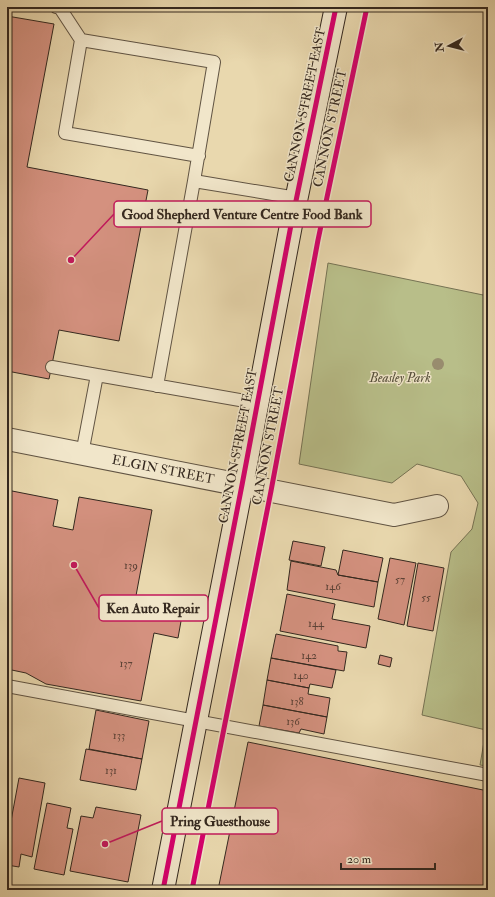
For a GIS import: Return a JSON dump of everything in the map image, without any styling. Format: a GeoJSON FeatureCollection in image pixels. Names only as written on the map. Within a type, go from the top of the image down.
{"type":"FeatureCollection","features":[{"type":"Feature","properties":{"kind":"main road","name":"CANNON STREET EAST"},"geometry":{"type":"LineString","coordinates":[[163,890],[297,198],[336,7]]}},
{"type":"Feature","properties":{"kind":"main road","name":"ELGIN STREET"},"geometry":{"type":"LineString","coordinates":[[7,439],[394,515],[437,506]]}},
{"type":"Feature","properties":{"kind":"lane"},"geometry":{"type":"LineString","coordinates":[[56,7],[60,8],[81,40],[65,133],[199,156]]}},
{"type":"Feature","properties":{"kind":"lane"},"geometry":{"type":"LineString","coordinates":[[81,40],[214,62],[199,156],[157,386]]}},
{"type":"Feature","properties":{"kind":"lane"},"geometry":{"type":"LineString","coordinates":[[194,181],[297,198]]}},
{"type":"Feature","properties":{"kind":"lane"},"geometry":{"type":"LineString","coordinates":[[52,367],[257,403]]}},
{"type":"Feature","properties":{"kind":"lane"},"geometry":{"type":"LineString","coordinates":[[82,454],[97,375]]}},
{"type":"Feature","properties":{"kind":"lane"},"geometry":{"type":"LineString","coordinates":[[7,686],[488,775]]}},
{"type":"Feature","properties":{"kind":"green space","name":"Beasley Park"},"geometry":{"type":"Polygon","coordinates":[[[328,263],[488,296],[488,766],[480,765],[486,730],[422,715],[451,552],[472,529],[478,503],[461,476],[417,464],[392,483],[299,464],[328,263]]]}},
{"type":"Feature","properties":{"kind":"building"},"geometry":{"type":"Polygon","coordinates":[[[7,16],[54,24],[27,167],[148,190],[119,341],[59,330],[49,379],[7,371],[7,16]]]}},
{"type":"Feature","properties":{"kind":"building"},"geometry":{"type":"Polygon","coordinates":[[[7,490],[58,500],[53,526],[73,530],[79,497],[152,510],[135,601],[183,610],[178,638],[154,633],[141,701],[46,684],[26,673],[7,669],[7,490]]]}},
{"type":"Feature","properties":{"kind":"building"},"geometry":{"type":"Polygon","coordinates":[[[293,541],[325,547],[321,566],[289,560],[293,541]]]}},
{"type":"Feature","properties":{"kind":"building"},"geometry":{"type":"Polygon","coordinates":[[[343,550],[383,558],[378,582],[338,575],[343,550]]]}},
{"type":"Feature","properties":{"kind":"building"},"geometry":{"type":"Polygon","coordinates":[[[390,558],[416,563],[404,625],[378,619],[390,558]]]}},
{"type":"Feature","properties":{"kind":"building"},"geometry":{"type":"Polygon","coordinates":[[[291,561],[336,570],[338,575],[378,582],[374,607],[287,590],[291,561]]]}},
{"type":"Feature","properties":{"kind":"building"},"geometry":{"type":"Polygon","coordinates":[[[418,563],[444,568],[433,631],[407,626],[418,563]]]}},
{"type":"Feature","properties":{"kind":"building"},"geometry":{"type":"Polygon","coordinates":[[[287,594],[335,604],[332,619],[370,626],[366,648],[280,631],[287,594]]]}},
{"type":"Feature","properties":{"kind":"building"},"geometry":{"type":"Polygon","coordinates":[[[276,634],[338,646],[338,651],[347,652],[344,671],[271,658],[276,634]]]}},
{"type":"Feature","properties":{"kind":"building"},"geometry":{"type":"Polygon","coordinates":[[[380,655],[392,658],[390,667],[378,664],[380,655]]]}},
{"type":"Feature","properties":{"kind":"building"},"geometry":{"type":"Polygon","coordinates":[[[271,658],[336,670],[332,688],[310,684],[309,688],[267,680],[271,658]]]}},
{"type":"Feature","properties":{"kind":"building"},"geometry":{"type":"Polygon","coordinates":[[[267,680],[309,688],[308,694],[330,698],[327,717],[263,705],[267,680]]]}},
{"type":"Feature","properties":{"kind":"building"},"geometry":{"type":"Polygon","coordinates":[[[263,705],[327,717],[324,734],[301,729],[299,733],[259,726],[263,705]]]}},
{"type":"Feature","properties":{"kind":"building"},"geometry":{"type":"Polygon","coordinates":[[[96,710],[149,721],[142,759],[89,749],[96,710]]]}},
{"type":"Feature","properties":{"kind":"building"},"geometry":{"type":"Polygon","coordinates":[[[248,742],[488,791],[488,890],[218,890],[248,742]]]}},
{"type":"Feature","properties":{"kind":"building"},"geometry":{"type":"Polygon","coordinates":[[[86,749],[142,759],[136,790],[80,780],[86,749]]]}},
{"type":"Feature","properties":{"kind":"building"},"geometry":{"type":"Polygon","coordinates":[[[19,778],[45,783],[32,857],[21,854],[19,867],[7,865],[7,820],[11,821],[19,778]]]}},
{"type":"Feature","properties":{"kind":"building"},"geometry":{"type":"Polygon","coordinates":[[[47,803],[71,808],[67,828],[73,829],[64,875],[34,869],[47,803]]]}},
{"type":"Feature","properties":{"kind":"building"},"geometry":{"type":"Polygon","coordinates":[[[96,807],[141,815],[128,882],[70,871],[81,816],[93,818],[96,807]]]}},
{"type":"Feature","properties":{"kind":"cycle path"},"geometry":{"type":"LineString","coordinates":[[163,890],[291,225],[336,7]]}},
{"type":"Feature","properties":{"kind":"cycle path","name":"CANNON STREET"},"geometry":{"type":"LineString","coordinates":[[192,890],[271,491],[318,240],[367,7]]}},
{"type":"Feature","properties":{"kind":"place","name":"Good Shepherd Venture Centre Food Bank"},"geometry":{"type":"Point","coordinates":[71,260]}},
{"type":"Feature","properties":{"kind":"place","name":"Ken Auto Repair"},"geometry":{"type":"Point","coordinates":[74,565]}},
{"type":"Feature","properties":{"kind":"place","name":"Pring Guesthouse"},"geometry":{"type":"Point","coordinates":[105,844]}}]}
